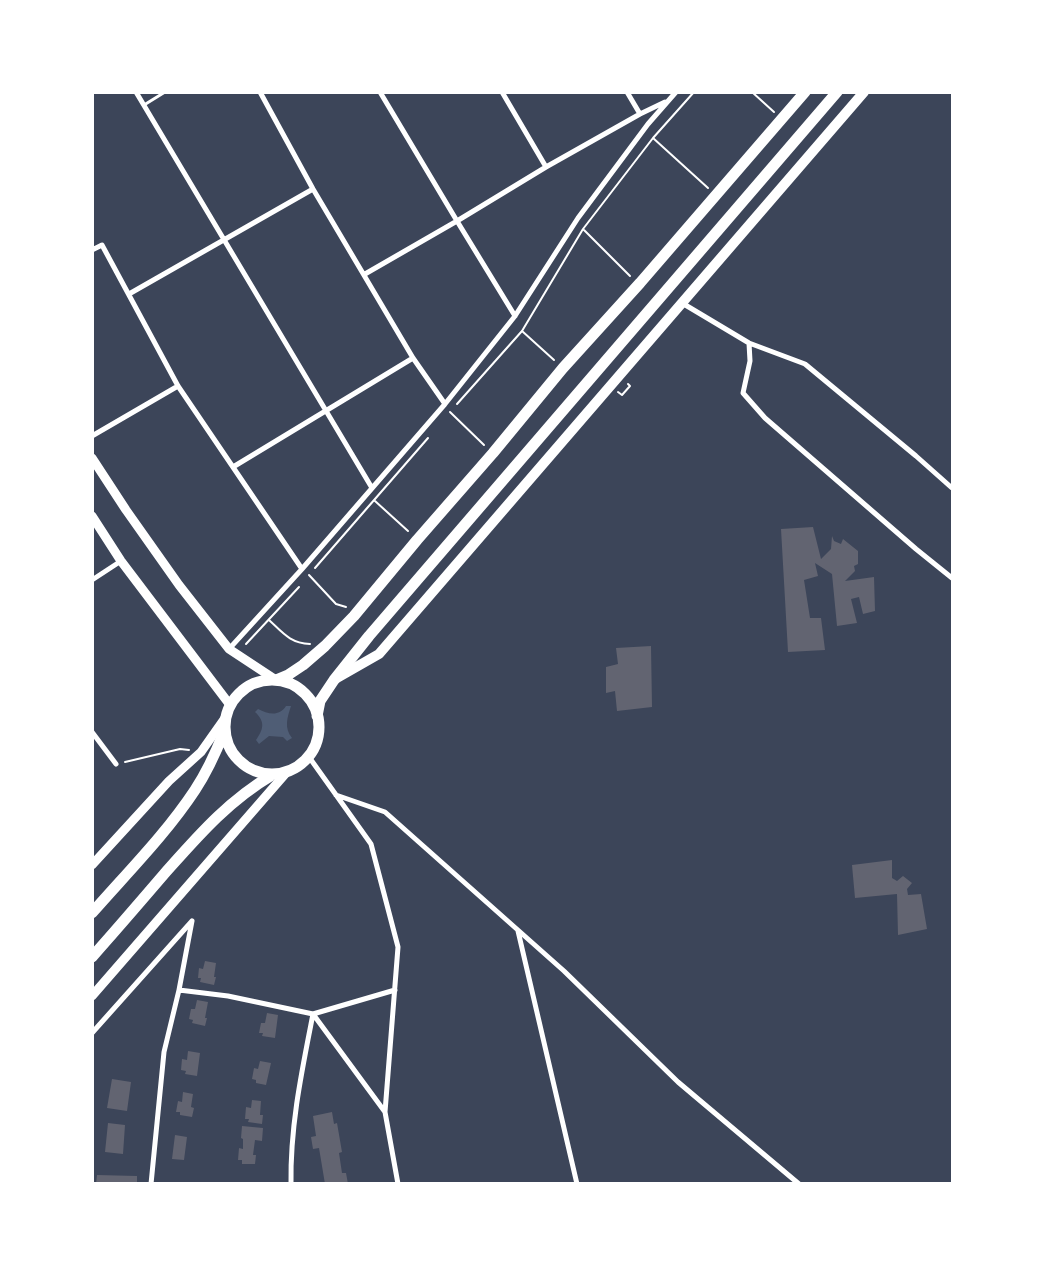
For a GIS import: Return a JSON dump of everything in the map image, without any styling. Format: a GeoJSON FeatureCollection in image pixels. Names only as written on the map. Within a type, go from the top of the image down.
{"type":"FeatureCollection","features":[{"type":"Feature","properties":{"kind":"main road"},"geometry":{"type":"LineString","coordinates":[[92,913],[177,815],[196,789],[214,757],[224,732],[225,718],[230,705],[238,694],[249,685],[262,681],[276,680],[303,665],[325,646],[358,611],[563,368],[640,283],[805,92]]}},
{"type":"Feature","properties":{"kind":"main road"},"geometry":{"type":"LineString","coordinates":[[317,716],[320,701],[369,636],[837,92]]}},
{"type":"Feature","properties":{"kind":"main road"},"geometry":{"type":"LineString","coordinates":[[334,680],[379,654],[864,92]]}},
{"type":"Feature","properties":{"kind":"main road"},"geometry":{"type":"LineString","coordinates":[[224,732],[228,746],[235,758],[245,767],[258,773],[272,775],[286,773],[299,766],[309,757],[316,744],[319,730],[312,702],[302,691],[290,684],[276,680]]}},
{"type":"Feature","properties":{"kind":"main road"},"geometry":{"type":"LineString","coordinates":[[92,957],[196,839],[228,806],[252,786],[272,775]]}},
{"type":"Feature","properties":{"kind":"street"},"geometry":{"type":"LineString","coordinates":[[136,92],[372,488]]}},
{"type":"Feature","properties":{"kind":"street"},"geometry":{"type":"LineString","coordinates":[[260,92],[313,189],[413,358],[445,404]]}},
{"type":"Feature","properties":{"kind":"street"},"geometry":{"type":"LineString","coordinates":[[380,92],[515,316]]}},
{"type":"Feature","properties":{"kind":"street"},"geometry":{"type":"LineString","coordinates":[[502,92],[546,166]]}},
{"type":"Feature","properties":{"kind":"street"},"geometry":{"type":"LineString","coordinates":[[627,92],[640,114]]}},
{"type":"Feature","properties":{"kind":"street"},"geometry":{"type":"LineString","coordinates":[[229,649],[302,569],[445,404],[515,316],[578,218],[648,124],[676,92]]}},
{"type":"Feature","properties":{"kind":"street"},"geometry":{"type":"LineString","coordinates":[[365,274],[457,221],[546,166],[640,114],[668,101]]}},
{"type":"Feature","properties":{"kind":"street"},"geometry":{"type":"LineString","coordinates":[[129,294],[313,189]]}},
{"type":"Feature","properties":{"kind":"street"},"geometry":{"type":"LineString","coordinates":[[92,250],[102,245],[178,386],[302,569]]}},
{"type":"Feature","properties":{"kind":"street"},"geometry":{"type":"LineString","coordinates":[[682,304],[749,343],[805,364],[952,488]]}},
{"type":"Feature","properties":{"kind":"street"},"geometry":{"type":"LineString","coordinates":[[749,343],[750,361],[743,393],[765,418],[952,578]]}},
{"type":"Feature","properties":{"kind":"street"},"geometry":{"type":"LineString","coordinates":[[233,467],[413,358]]}},
{"type":"Feature","properties":{"kind":"street"},"geometry":{"type":"LineString","coordinates":[[92,436],[178,386]]}},
{"type":"Feature","properties":{"kind":"street"},"geometry":{"type":"LineString","coordinates":[[92,458],[179,585],[229,649],[276,680]]}},
{"type":"Feature","properties":{"kind":"street"},"geometry":{"type":"LineString","coordinates":[[92,516],[121,561],[230,705]]}},
{"type":"Feature","properties":{"kind":"street"},"geometry":{"type":"LineString","coordinates":[[92,580],[121,561]]}},
{"type":"Feature","properties":{"kind":"street"},"geometry":{"type":"LineString","coordinates":[[92,865],[170,781],[201,752],[225,718]]}},
{"type":"Feature","properties":{"kind":"street"},"geometry":{"type":"LineString","coordinates":[[92,732],[116,764]]}},
{"type":"Feature","properties":{"kind":"street"},"geometry":{"type":"LineString","coordinates":[[309,757],[371,844],[398,947],[385,1112],[398,1184]]}},
{"type":"Feature","properties":{"kind":"street"},"geometry":{"type":"LineString","coordinates":[[92,996],[286,773]]}},
{"type":"Feature","properties":{"kind":"street"},"geometry":{"type":"LineString","coordinates":[[336,795],[385,812],[564,971],[678,1082],[800,1184]]}},
{"type":"Feature","properties":{"kind":"street"},"geometry":{"type":"LineString","coordinates":[[92,1033],[192,921],[179,990],[164,1052],[151,1184]]}},
{"type":"Feature","properties":{"kind":"street"},"geometry":{"type":"LineString","coordinates":[[518,930],[577,1184]]}},
{"type":"Feature","properties":{"kind":"street"},"geometry":{"type":"LineString","coordinates":[[179,990],[228,996],[313,1014],[395,990]]}},
{"type":"Feature","properties":{"kind":"street"},"geometry":{"type":"LineString","coordinates":[[313,1014],[385,1112]]}},
{"type":"Feature","properties":{"kind":"street"},"geometry":{"type":"LineString","coordinates":[[291,1184],[296,1100],[313,1014]]}},
{"type":"Feature","properties":{"kind":"lane"},"geometry":{"type":"LineString","coordinates":[[144,105],[165,92]]}},
{"type":"Feature","properties":{"kind":"path"},"geometry":{"type":"LineString","coordinates":[[752,92],[781,119]]}},
{"type":"Feature","properties":{"kind":"path"},"geometry":{"type":"LineString","coordinates":[[652,138],[715,196]]}},
{"type":"Feature","properties":{"kind":"path"},"geometry":{"type":"LineString","coordinates":[[583,229],[631,277],[640,283]]}},
{"type":"Feature","properties":{"kind":"path"},"geometry":{"type":"LineString","coordinates":[[522,331],[563,368]]}},
{"type":"Feature","properties":{"kind":"path"},"geometry":{"type":"LineString","coordinates":[[622,395],[630,386]]}},
{"type":"Feature","properties":{"kind":"path"},"geometry":{"type":"LineString","coordinates":[[450,412],[493,453]]}},
{"type":"Feature","properties":{"kind":"path"},"geometry":{"type":"LineString","coordinates":[[375,501],[417,540]]}},
{"type":"Feature","properties":{"kind":"path"},"geometry":{"type":"LineString","coordinates":[[309,575],[336,604],[358,611]]}},
{"type":"Feature","properties":{"kind":"path"},"geometry":{"type":"LineString","coordinates":[[116,764],[180,749],[201,752]]}},
{"type":"Feature","properties":{"kind":"shaded area"},"geometry":{"type":"Polygon","coordinates":[[[93,93],[952,93],[952,1183],[93,1184],[93,93]]]}},
{"type":"Feature","properties":{"kind":"shaded area"},"geometry":{"type":"Polygon","coordinates":[[[286,706],[291,706],[287,727],[292,738],[287,741],[283,737],[269,736],[259,744],[256,740],[262,729],[262,723],[255,712],[258,709],[273,714],[280,712],[286,706]]]}},
{"type":"Feature","properties":{"kind":"building"},"geometry":{"type":"Polygon","coordinates":[[[813,527],[821,559],[831,549],[832,536],[834,541],[841,544],[843,539],[858,551],[858,564],[854,566],[855,571],[845,581],[874,577],[875,611],[863,614],[859,597],[851,599],[857,623],[837,626],[832,574],[815,563],[818,576],[804,580],[810,618],[821,618],[825,650],[788,652],[781,529],[813,527]]]}},
{"type":"Feature","properties":{"kind":"building"},"geometry":{"type":"Polygon","coordinates":[[[651,646],[652,707],[617,711],[615,691],[606,693],[606,667],[618,664],[616,648],[651,646]]]}},
{"type":"Feature","properties":{"kind":"building"},"geometry":{"type":"Polygon","coordinates":[[[892,860],[892,878],[897,881],[903,876],[912,883],[907,889],[908,895],[921,894],[927,929],[898,935],[897,894],[855,898],[852,865],[892,860]]]}},
{"type":"Feature","properties":{"kind":"building"},"geometry":{"type":"Polygon","coordinates":[[[205,961],[216,963],[214,985],[200,982],[201,978],[198,978],[199,968],[203,969],[205,961]]]}},
{"type":"Feature","properties":{"kind":"building"},"geometry":{"type":"Polygon","coordinates":[[[197,1000],[208,1002],[205,1026],[192,1023],[193,1020],[189,1019],[191,1009],[195,1009],[197,1000]]]}},
{"type":"Feature","properties":{"kind":"building"},"geometry":{"type":"Polygon","coordinates":[[[267,1013],[278,1015],[275,1038],[262,1036],[263,1033],[259,1033],[261,1023],[265,1023],[267,1013]]]}},
{"type":"Feature","properties":{"kind":"building"},"geometry":{"type":"Polygon","coordinates":[[[188,1051],[200,1053],[197,1076],[185,1074],[186,1071],[181,1070],[182,1059],[187,1060],[188,1051]]]}},
{"type":"Feature","properties":{"kind":"building"},"geometry":{"type":"Polygon","coordinates":[[[260,1061],[271,1063],[266,1085],[256,1083],[256,1080],[252,1079],[254,1068],[258,1069],[260,1061]]]}},
{"type":"Feature","properties":{"kind":"building"},"geometry":{"type":"Polygon","coordinates":[[[112,1079],[131,1082],[127,1111],[107,1108],[112,1079]]]}},
{"type":"Feature","properties":{"kind":"building"},"geometry":{"type":"Polygon","coordinates":[[[183,1092],[193,1094],[191,1107],[194,1108],[192,1117],[180,1115],[180,1112],[176,1112],[178,1101],[182,1102],[183,1092]]]}},
{"type":"Feature","properties":{"kind":"building"},"geometry":{"type":"Polygon","coordinates":[[[252,1100],[261,1101],[260,1115],[263,1115],[262,1124],[248,1122],[249,1119],[245,1119],[246,1107],[251,1108],[252,1100]]]}},
{"type":"Feature","properties":{"kind":"building"},"geometry":{"type":"Polygon","coordinates":[[[332,1112],[334,1124],[337,1123],[342,1152],[339,1153],[342,1173],[346,1173],[348,1184],[325,1184],[319,1148],[313,1149],[311,1137],[316,1136],[313,1116],[332,1112]]]}},
{"type":"Feature","properties":{"kind":"building"},"geometry":{"type":"Polygon","coordinates":[[[108,1123],[125,1125],[123,1154],[105,1152],[108,1123]]]}},
{"type":"Feature","properties":{"kind":"building"},"geometry":{"type":"Polygon","coordinates":[[[242,1126],[263,1128],[262,1141],[255,1140],[253,1155],[256,1155],[255,1164],[242,1164],[242,1160],[238,1160],[239,1148],[243,1149],[243,1139],[241,1138],[242,1126]]]}},
{"type":"Feature","properties":{"kind":"building"},"geometry":{"type":"Polygon","coordinates":[[[175,1135],[187,1137],[184,1160],[172,1159],[175,1135]]]}},
{"type":"Feature","properties":{"kind":"building"},"geometry":{"type":"Polygon","coordinates":[[[97,1175],[137,1176],[137,1184],[96,1184],[97,1175]]]}}]}
